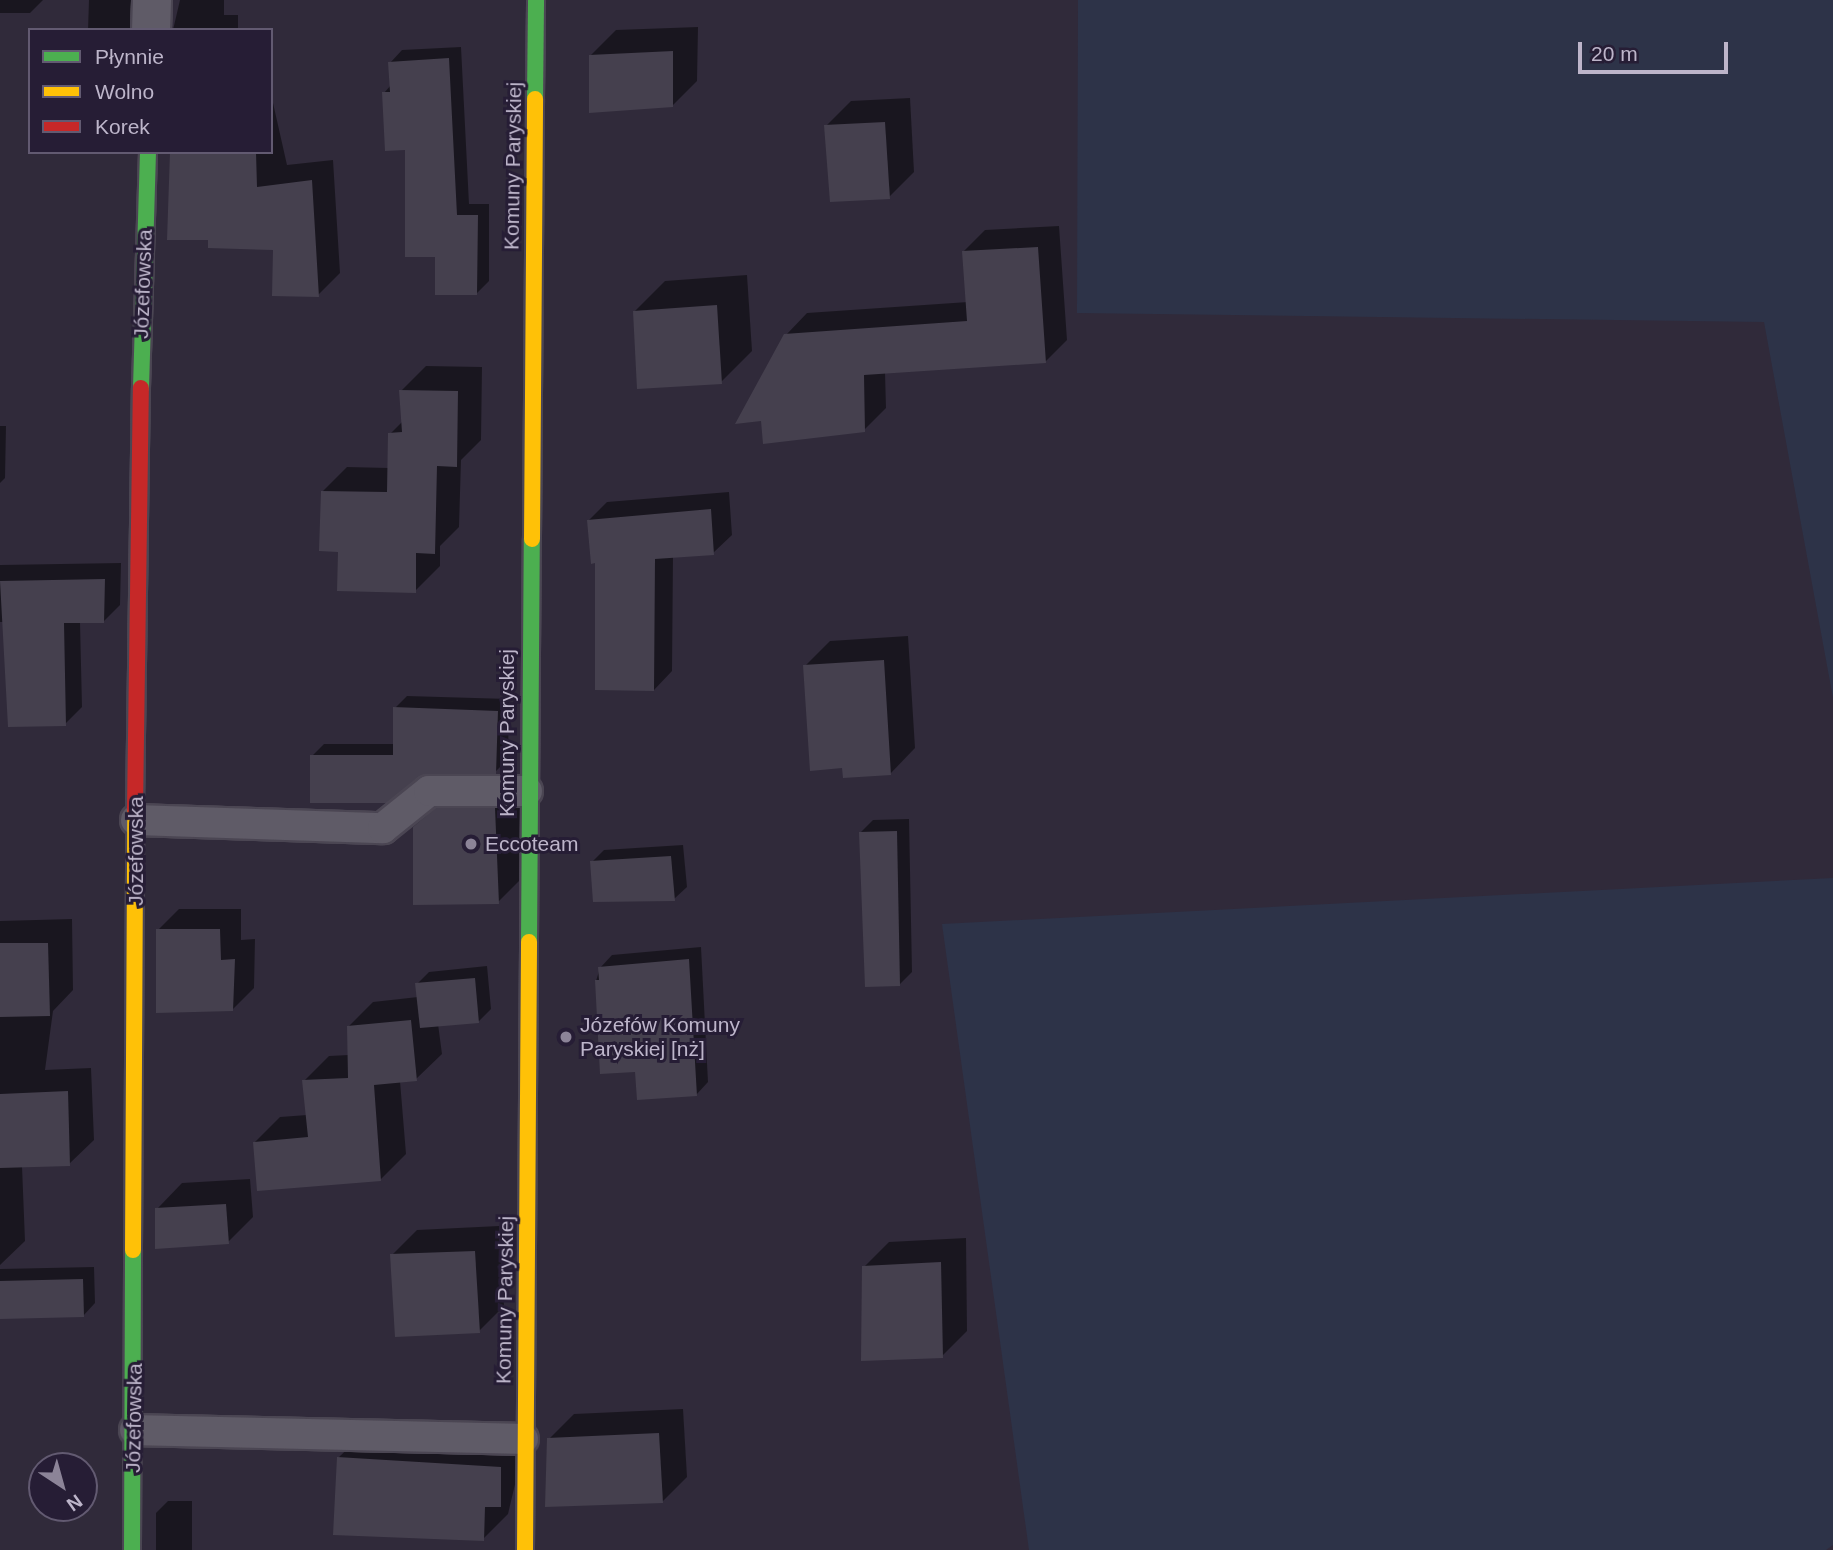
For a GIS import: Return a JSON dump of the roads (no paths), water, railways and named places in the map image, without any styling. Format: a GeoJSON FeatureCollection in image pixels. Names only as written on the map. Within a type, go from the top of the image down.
{"type":"FeatureCollection","features":[{"type":"Feature","properties":{"kind":"street"},"geometry":{"type":"LineString","coordinates":[[151,28],[152,0]]}},
{"type":"Feature","properties":{"kind":"street","name":"Komuny Paryskiej"},"geometry":{"type":"LineString","coordinates":[[525,1550],[523,1439],[527,791],[536,0]]}},
{"type":"Feature","properties":{"kind":"street","name":"Józefowska"},"geometry":{"type":"LineString","coordinates":[[132,1550],[135,1430],[136,534],[148,154]]}},
{"type":"Feature","properties":{"kind":"lane"},"geometry":{"type":"LineString","coordinates":[[136,820],[383,828],[429,791],[527,791]]}},
{"type":"Feature","properties":{"kind":"lane"},"geometry":{"type":"LineString","coordinates":[[135,1430],[523,1439]]}},
{"type":"Feature","properties":{"kind":"place","name":"Eccoteam"},"geometry":{"type":"Point","coordinates":[471,844]}},
{"type":"Feature","properties":{"kind":"place","name":"Józefów Komuny Paryskiej [nż]"},"geometry":{"type":"Point","coordinates":[566,1037]}}]}
